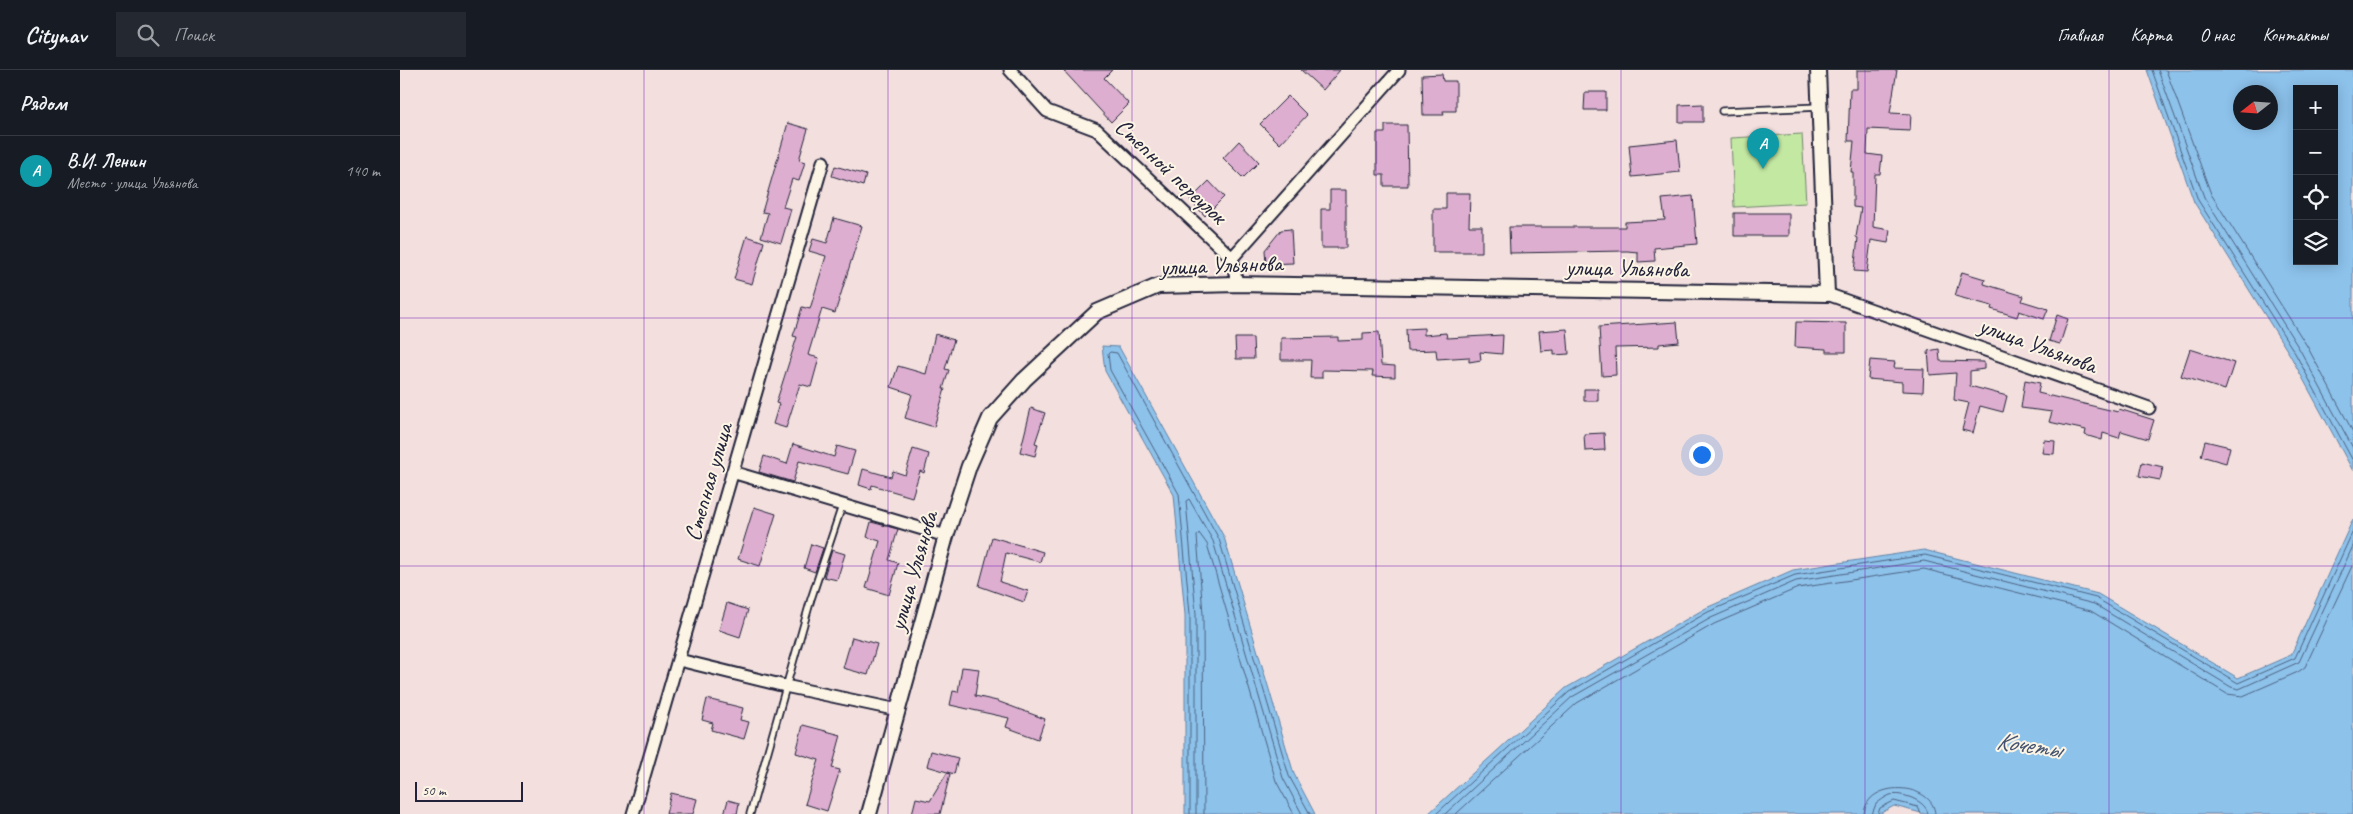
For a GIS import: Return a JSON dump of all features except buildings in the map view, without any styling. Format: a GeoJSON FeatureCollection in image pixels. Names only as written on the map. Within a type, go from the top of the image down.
{"type":"FeatureCollection","features":[{"type":"Feature","properties":{"kind":"street","name":"Степной переулок"},"geometry":{"type":"LineString","coordinates":[[1010,70],[1047,111],[1097,130],[1232,258],[1238,284]]}},
{"type":"Feature","properties":{"kind":"street"},"geometry":{"type":"LineString","coordinates":[[1232,258],[1399,70]]}},
{"type":"Feature","properties":{"kind":"street"},"geometry":{"type":"LineString","coordinates":[[1818,70],[1827,294]]}},
{"type":"Feature","properties":{"kind":"street","name":"Степная улица"},"geometry":{"type":"LineString","coordinates":[[633,814],[823,162]]}},
{"type":"Feature","properties":{"kind":"street","name":"улица Ульянова"},"geometry":{"type":"LineString","coordinates":[[869,814],[946,536],[968,466],[990,418],[1024,380],[1097,312],[1158,286],[1238,284],[1827,294],[2149,408]]}},
{"type":"Feature","properties":{"kind":"street"},"geometry":{"type":"LineString","coordinates":[[732,472],[946,536]]}},
{"type":"Feature","properties":{"kind":"street"},"geometry":{"type":"LineString","coordinates":[[679,660],[785,686],[898,710]]}},
{"type":"Feature","properties":{"kind":"lane"},"geometry":{"type":"LineString","coordinates":[[1722,111],[1820,107]]}},
{"type":"Feature","properties":{"kind":"lane"},"geometry":{"type":"LineString","coordinates":[[750,814],[785,686],[842,506]]}},
{"type":"Feature","properties":{"kind":"green space"},"geometry":{"type":"Polygon","coordinates":[[[1802,134],[1806,203],[1734,207],[1731,138],[1802,134]]]}},
{"type":"Feature","properties":{"kind":"water"},"geometry":{"type":"Polygon","coordinates":[[[2147,70],[2353,70],[2353,471],[2290,355],[2194,202],[2147,70]]]}},
{"type":"Feature","properties":{"kind":"water"},"geometry":{"type":"Polygon","coordinates":[[[1102,346],[1119,347],[1224,537],[1294,774],[1315,814],[1185,814],[1185,615],[1174,495],[1105,371],[1102,346]]]}},
{"type":"Feature","properties":{"kind":"water","name":"Кочеты"},"geometry":{"type":"Polygon","coordinates":[[[2353,519],[2353,814],[1925,814],[1894,806],[1879,814],[1428,814],[1566,688],[1706,608],[1793,570],[1924,550],[2098,594],[2238,678],[2291,655],[2353,519]]]}},
{"type":"Feature","properties":{"kind":"place","name":"В.И. Ленин"},"geometry":{"type":"Point","coordinates":[1763,169]}}]}
